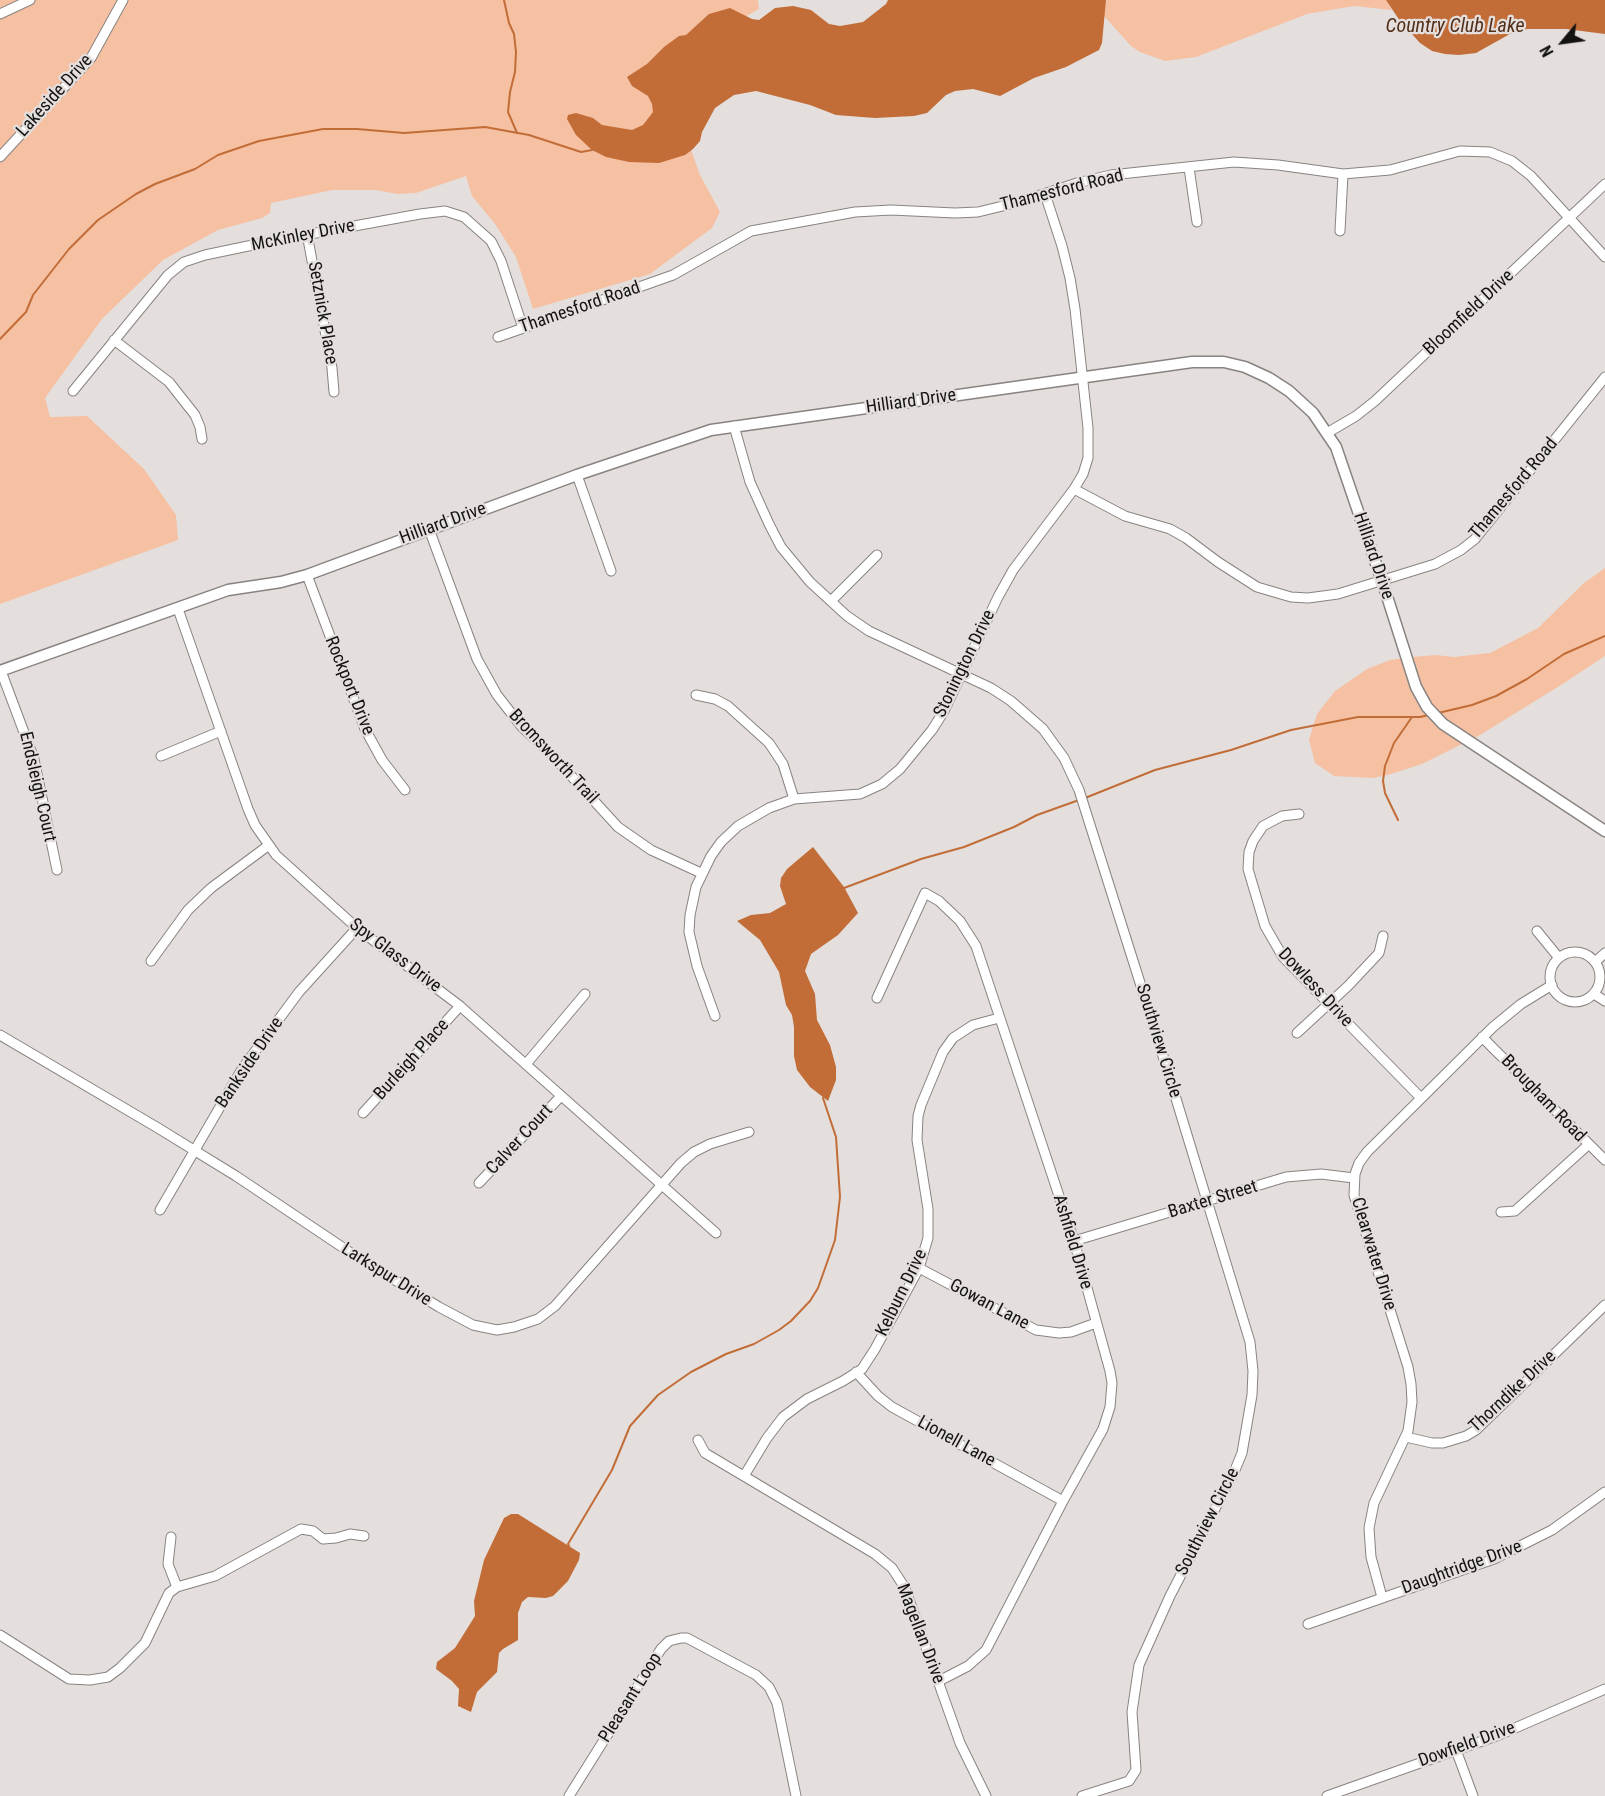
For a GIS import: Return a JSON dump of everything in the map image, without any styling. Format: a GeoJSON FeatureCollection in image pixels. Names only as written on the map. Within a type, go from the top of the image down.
{"type":"FeatureCollection","features":[{"type":"Feature","properties":{"kind":"street"},"geometry":{"type":"LineString","coordinates":[[0,14],[30,0]]}},
{"type":"Feature","properties":{"kind":"street","name":"Lakeside Drive"},"geometry":{"type":"LineString","coordinates":[[0,157],[91,58],[123,0]]}},
{"type":"Feature","properties":{"kind":"street","name":"Thamesford Road"},"geometry":{"type":"LineString","coordinates":[[498,337],[673,275],[751,231],[855,212],[891,210],[978,212],[1112,175],[1234,162],[1343,174],[1390,170],[1460,150],[1490,152],[1522,168],[1605,257]]}},
{"type":"Feature","properties":{"kind":"street"},"geometry":{"type":"LineString","coordinates":[[1189,168],[1197,222]]}},
{"type":"Feature","properties":{"kind":"street"},"geometry":{"type":"LineString","coordinates":[[1340,231],[1343,174]]}},
{"type":"Feature","properties":{"kind":"street","name":"Bloomfield Drive"},"geometry":{"type":"LineString","coordinates":[[1327,433],[1356,416],[1375,401],[1605,184]]}},
{"type":"Feature","properties":{"kind":"street","name":"Stonington Drive"},"geometry":{"type":"LineString","coordinates":[[715,1016],[697,966],[689,932],[692,903],[701,873],[721,842],[738,826],[769,808],[794,800],[860,794],[892,777],[900,769],[938,721],[1013,570],[1074,489],[1087,464],[1088,428],[1070,278],[1045,194]]}},
{"type":"Feature","properties":{"kind":"street","name":"McKinley Drive"},"geometry":{"type":"LineString","coordinates":[[73,391],[168,275],[184,262],[205,255],[308,234],[445,211],[464,217],[491,241],[501,261],[522,328]]}},
{"type":"Feature","properties":{"kind":"street","name":"Setznick Place"},"geometry":{"type":"LineString","coordinates":[[308,234],[332,368],[334,392]]}},
{"type":"Feature","properties":{"kind":"street"},"geometry":{"type":"LineString","coordinates":[[114,340],[169,382],[195,415],[202,439]]}},
{"type":"Feature","properties":{"kind":"street","name":"Hilliard Drive"},"geometry":{"type":"LineString","coordinates":[[1,671],[228,590],[280,582],[307,575],[688,436],[734,426],[1192,362],[1234,364],[1269,378],[1289,391],[1313,413],[1336,447],[1416,687],[1434,717],[1605,831]]}},
{"type":"Feature","properties":{"kind":"street","name":"Thamesford Road"},"geometry":{"type":"LineString","coordinates":[[1074,489],[1125,516],[1170,529],[1186,537],[1241,579],[1257,587],[1291,597],[1320,597],[1382,582],[1446,559],[1475,539],[1605,377]]}},
{"type":"Feature","properties":{"kind":"street","name":"Southview Circle"},"geometry":{"type":"LineString","coordinates":[[734,426],[750,482],[777,539],[800,570],[831,601],[869,631],[991,688],[1030,715],[1054,742],[1072,773],[1160,1046],[1250,1341],[1253,1371],[1250,1418],[1242,1453],[1170,1596],[1139,1665],[1132,1712],[1137,1765],[1131,1779],[1123,1784],[1082,1796]]}},
{"type":"Feature","properties":{"kind":"street"},"geometry":{"type":"LineString","coordinates":[[577,475],[611,571]]}},
{"type":"Feature","properties":{"kind":"street","name":"Bromsworth Trail"},"geometry":{"type":"LineString","coordinates":[[429,529],[477,659],[497,695],[515,719],[536,742],[553,756],[618,827],[651,850],[701,873]]}},
{"type":"Feature","properties":{"kind":"street"},"geometry":{"type":"LineString","coordinates":[[831,601],[877,555]]}},
{"type":"Feature","properties":{"kind":"street","name":"Rockport Drive"},"geometry":{"type":"LineString","coordinates":[[307,575],[364,729],[382,760],[405,790]]}},
{"type":"Feature","properties":{"kind":"street","name":"Spy Glass Drive"},"geometry":{"type":"LineString","coordinates":[[178,609],[248,809],[255,825],[283,863],[357,928],[460,1006],[716,1233]]}},
{"type":"Feature","properties":{"kind":"street","name":"Endsleigh Court"},"geometry":{"type":"LineString","coordinates":[[1,671],[34,759],[57,870]]}},
{"type":"Feature","properties":{"kind":"street"},"geometry":{"type":"LineString","coordinates":[[696,695],[715,699],[728,706],[769,743],[783,764],[794,800]]}},
{"type":"Feature","properties":{"kind":"street"},"geometry":{"type":"LineString","coordinates":[[161,756],[221,731]]}},
{"type":"Feature","properties":{"kind":"street","name":"Dowless Drive"},"geometry":{"type":"LineString","coordinates":[[1299,814],[1282,816],[1263,826],[1249,852],[1248,869],[1265,926],[1283,957],[1421,1098]]}},
{"type":"Feature","properties":{"kind":"street"},"geometry":{"type":"LineString","coordinates":[[151,961],[188,910],[212,888],[268,845]]}},
{"type":"Feature","properties":{"kind":"street","name":"Ashfield Drive"},"geometry":{"type":"LineString","coordinates":[[877,998],[925,893],[948,908],[976,946],[1074,1241],[1110,1371],[1110,1407],[1103,1429],[986,1650],[968,1666],[939,1681]]}},
{"type":"Feature","properties":{"kind":"street","name":"Bankside Drive"},"geometry":{"type":"LineString","coordinates":[[160,1210],[242,1069],[299,992],[357,928]]}},
{"type":"Feature","properties":{"kind":"street"},"geometry":{"type":"LineString","coordinates":[[1537,931],[1559,958]]}},
{"type":"Feature","properties":{"kind":"street"},"geometry":{"type":"LineString","coordinates":[[1297,1033],[1379,953],[1383,936]]}},
{"type":"Feature","properties":{"kind":"street"},"geometry":{"type":"LineString","coordinates":[[1575,952],[1586,955],[1595,962],[1600,978],[1594,994],[1587,999],[1570,1002],[1562,998],[1552,985],[1551,971],[1559,958],[1575,952]]}},
{"type":"Feature","properties":{"kind":"street"},"geometry":{"type":"LineString","coordinates":[[1595,962],[1605,953]]}},
{"type":"Feature","properties":{"kind":"street","name":"Clearwater Drive"},"geometry":{"type":"LineString","coordinates":[[1382,1597],[1371,1557],[1369,1528],[1374,1503],[1406,1437],[1412,1402],[1408,1366],[1354,1195],[1354,1178],[1362,1158],[1482,1037],[1521,1004],[1552,985]]}},
{"type":"Feature","properties":{"kind":"street"},"geometry":{"type":"LineString","coordinates":[[526,1064],[585,994]]}},
{"type":"Feature","properties":{"kind":"street"},"geometry":{"type":"LineString","coordinates":[[1594,994],[1605,1000]]}},
{"type":"Feature","properties":{"kind":"street","name":"Burleigh Place"},"geometry":{"type":"LineString","coordinates":[[363,1113],[460,1006]]}},
{"type":"Feature","properties":{"kind":"street","name":"Kelburn Drive"},"geometry":{"type":"LineString","coordinates":[[744,1476],[783,1417],[807,1399],[862,1369],[875,1349],[919,1268],[928,1238],[929,1221],[917,1140],[921,1105],[943,1052],[953,1038],[973,1025],[999,1018]]}},
{"type":"Feature","properties":{"kind":"street","name":"Larkspur Drive"},"geometry":{"type":"LineString","coordinates":[[0,1035],[236,1176],[357,1257],[439,1307],[473,1325],[497,1330],[538,1319],[555,1306],[681,1163],[694,1152],[710,1144],[749,1132]]}},
{"type":"Feature","properties":{"kind":"street","name":"Brougham Road"},"geometry":{"type":"LineString","coordinates":[[1482,1037],[1605,1160]]}},
{"type":"Feature","properties":{"kind":"street","name":"Calver Court"},"geometry":{"type":"LineString","coordinates":[[479,1183],[561,1096]]}},
{"type":"Feature","properties":{"kind":"street"},"geometry":{"type":"LineString","coordinates":[[1501,1212],[1515,1210],[1588,1145]]}},
{"type":"Feature","properties":{"kind":"street","name":"Baxter Street"},"geometry":{"type":"LineString","coordinates":[[1074,1241],[1286,1177],[1321,1174],[1354,1178]]}},
{"type":"Feature","properties":{"kind":"street","name":"Gowan Lane"},"geometry":{"type":"LineString","coordinates":[[919,1268],[1036,1330],[1071,1332],[1096,1323]]}},
{"type":"Feature","properties":{"kind":"street","name":"Thorndike Drive"},"geometry":{"type":"LineString","coordinates":[[1406,1437],[1443,1443],[1455,1441],[1476,1430],[1605,1305]]}},
{"type":"Feature","properties":{"kind":"street","name":"Lionell Lane"},"geometry":{"type":"LineString","coordinates":[[856,1372],[878,1396],[892,1407],[1063,1501]]}},
{"type":"Feature","properties":{"kind":"street","name":"Magellan Drive"},"geometry":{"type":"LineString","coordinates":[[698,1440],[705,1453],[875,1554],[892,1568],[905,1588],[960,1743],[986,1796]]}},
{"type":"Feature","properties":{"kind":"street","name":"Daughtridge Drive"},"geometry":{"type":"LineString","coordinates":[[1308,1624],[1494,1559],[1527,1544],[1579,1512],[1605,1492]]}},
{"type":"Feature","properties":{"kind":"street"},"geometry":{"type":"LineString","coordinates":[[0,1635],[69,1679],[90,1680],[108,1677],[145,1643],[169,1593],[177,1587],[215,1576],[301,1529],[313,1531],[323,1539],[350,1534],[364,1536]]}},
{"type":"Feature","properties":{"kind":"street"},"geometry":{"type":"LineString","coordinates":[[171,1537],[168,1564],[177,1587]]}},
{"type":"Feature","properties":{"kind":"street","name":"Pleasant Loop"},"geometry":{"type":"LineString","coordinates":[[569,1796],[661,1649],[669,1641],[687,1638],[756,1676],[769,1687],[777,1703],[796,1796]]}},
{"type":"Feature","properties":{"kind":"street","name":"Dowfield Drive"},"geometry":{"type":"LineString","coordinates":[[1327,1796],[1546,1716],[1605,1689]]}},
{"type":"Feature","properties":{"kind":"street"},"geometry":{"type":"LineString","coordinates":[[1456,1750],[1473,1796]]}},
{"type":"Feature","properties":{"kind":"shaded area"},"geometry":{"type":"Polygon","coordinates":[[[0,0],[758,0],[759,9],[736,22],[683,127],[700,175],[720,212],[712,228],[650,274],[533,309],[516,257],[495,224],[472,196],[466,176],[416,193],[332,190],[271,203],[270,213],[262,218],[218,230],[163,260],[102,319],[45,398],[50,417],[87,416],[144,469],[176,515],[178,540],[0,604],[0,0]]]}},
{"type":"Feature","properties":{"kind":"shaded area"},"geometry":{"type":"Polygon","coordinates":[[[1106,0],[1386,0],[1392,10],[1354,6],[1307,14],[1196,57],[1165,61],[1140,52],[1131,46],[1104,16],[1106,0]]]}},
{"type":"Feature","properties":{"kind":"shaded area"},"geometry":{"type":"Polygon","coordinates":[[[1605,568],[1605,656],[1480,735],[1422,764],[1373,778],[1334,776],[1315,763],[1309,740],[1317,714],[1335,691],[1367,669],[1390,660],[1412,657],[1436,655],[1454,657],[1490,653],[1538,628],[1584,583],[1605,568]]]}},
{"type":"Feature","properties":{"kind":"water"},"geometry":{"type":"Polygon","coordinates":[[[888,0],[1106,0],[1102,43],[1099,50],[1066,67],[1034,78],[1000,96],[973,89],[955,91],[946,95],[927,113],[914,116],[875,118],[836,115],[810,105],[756,91],[734,95],[715,108],[702,132],[700,141],[693,149],[685,155],[659,163],[629,162],[606,157],[592,150],[576,135],[567,119],[568,115],[576,113],[593,118],[602,125],[632,130],[643,125],[653,112],[652,104],[648,96],[632,86],[627,77],[647,64],[679,36],[686,35],[709,14],[730,8],[759,20],[775,8],[793,6],[811,10],[829,24],[840,26],[863,22],[888,0]]]}},
{"type":"Feature","properties":{"kind":"water","name":"Country Club Lake"},"geometry":{"type":"Polygon","coordinates":[[[1386,0],[1605,0],[1605,34],[1566,29],[1527,29],[1510,34],[1476,53],[1445,54],[1432,51],[1420,43],[1400,21],[1386,0]]]}},
{"type":"Feature","properties":{"kind":"water"},"geometry":{"type":"Polygon","coordinates":[[[813,847],[844,887],[858,913],[838,935],[811,954],[805,971],[815,994],[817,1020],[830,1045],[836,1067],[836,1080],[828,1101],[810,1087],[797,1070],[792,1015],[786,1005],[779,972],[760,940],[737,921],[751,915],[770,913],[786,904],[780,886],[781,878],[787,869],[813,847]]]}},
{"type":"Feature","properties":{"kind":"water"},"geometry":{"type":"Polygon","coordinates":[[[511,1514],[518,1514],[580,1553],[579,1560],[568,1581],[553,1596],[528,1597],[522,1602],[518,1613],[518,1640],[499,1653],[497,1672],[477,1692],[471,1712],[458,1706],[459,1689],[436,1669],[437,1662],[455,1648],[475,1616],[474,1601],[484,1560],[504,1518],[511,1514]]]}},
{"type":"Feature","properties":{"kind":"waterway"},"geometry":{"type":"LineString","coordinates":[[504,0],[514,34],[516,52],[508,112],[517,133]]}},
{"type":"Feature","properties":{"kind":"waterway"},"geometry":{"type":"LineString","coordinates":[[0,339],[26,312],[33,295],[69,249],[98,220],[155,184],[195,169],[218,155],[259,141],[323,129],[404,133],[485,127],[529,135],[581,152],[593,148]]}},
{"type":"Feature","properties":{"kind":"waterway"},"geometry":{"type":"LineString","coordinates":[[1438,713],[1472,705],[1496,696],[1527,679],[1564,654],[1605,636]]}},
{"type":"Feature","properties":{"kind":"waterway"},"geometry":{"type":"LineString","coordinates":[[1085,798],[1155,770],[1231,750],[1291,730],[1358,717],[1429,715]]}},
{"type":"Feature","properties":{"kind":"waterway"},"geometry":{"type":"LineString","coordinates":[[1398,820],[1385,793],[1383,781],[1385,766],[1394,743],[1412,717]]}},
{"type":"Feature","properties":{"kind":"waterway"},"geometry":{"type":"LineString","coordinates":[[844,888],[921,859],[964,847],[1037,815],[1079,800]]}},
{"type":"Feature","properties":{"kind":"waterway"},"geometry":{"type":"LineString","coordinates":[[569,1546],[568,1544],[612,1470],[630,1426],[658,1395],[691,1372],[726,1354],[754,1344],[779,1330],[810,1301],[818,1288],[835,1240],[840,1197],[836,1137],[823,1098]]}}]}
